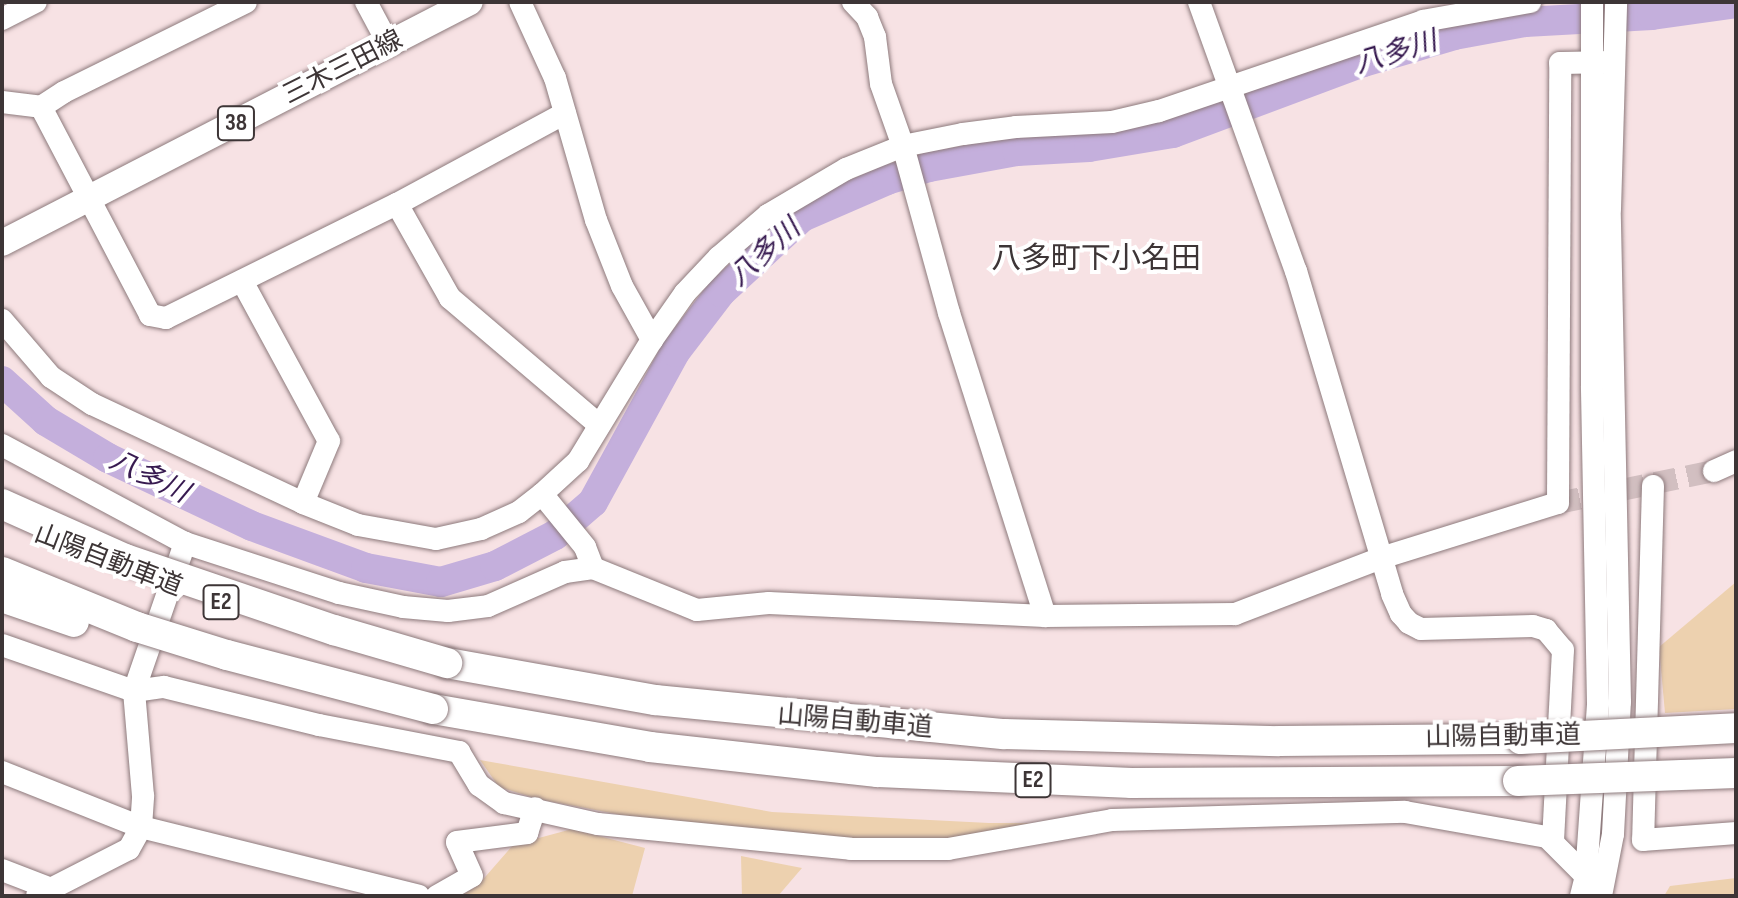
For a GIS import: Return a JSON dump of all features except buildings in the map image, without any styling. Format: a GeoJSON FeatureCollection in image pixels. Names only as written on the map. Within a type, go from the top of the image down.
{"type":"FeatureCollection","features":[{"type":"Feature","properties":{"kind":"highway"},"geometry":{"type":"LineString","coordinates":[[2,504],[125,559],[334,630],[447,663]]}},
{"type":"Feature","properties":{"kind":"highway","name":"山陽自動車道"},"geometry":{"type":"LineString","coordinates":[[2,519],[122,568],[334,637],[555,685],[757,713],[1004,734],[1279,741],[1521,739],[1736,728]]}},
{"type":"Feature","properties":{"kind":"highway","name":"山陽自動車道"},"geometry":{"type":"LineString","coordinates":[[2,572],[137,627],[227,655],[433,709],[551,732],[750,760],[1001,779],[1284,785],[1736,773]]}},
{"type":"Feature","properties":{"kind":"highway","name":"E2"},"geometry":{"type":"LineString","coordinates":[[2,597],[224,667],[433,709]]}},
{"type":"Feature","properties":{"kind":"main road","name":"三木三田線"},"geometry":{"type":"LineString","coordinates":[[2,243],[470,2]]}},
{"type":"Feature","properties":{"kind":"street"},"geometry":{"type":"LineString","coordinates":[[2,19],[36,2]]}},
{"type":"Feature","properties":{"kind":"street"},"geometry":{"type":"LineString","coordinates":[[2,102],[41,107],[64,92],[246,2]]}},
{"type":"Feature","properties":{"kind":"street"},"geometry":{"type":"LineString","coordinates":[[366,2],[389,45]]}},
{"type":"Feature","properties":{"kind":"street"},"geometry":{"type":"LineString","coordinates":[[520,2],[555,78],[596,220],[622,286],[652,340]]}},
{"type":"Feature","properties":{"kind":"street"},"geometry":{"type":"LineString","coordinates":[[853,2],[867,17],[875,37],[881,84],[903,146],[949,313],[1045,616]]}},
{"type":"Feature","properties":{"kind":"street"},"geometry":{"type":"LineString","coordinates":[[1199,2],[1296,271],[1392,594],[1409,623],[1421,629],[1533,626],[1546,630],[1563,650],[1553,842]]}},
{"type":"Feature","properties":{"kind":"street"},"geometry":{"type":"LineString","coordinates":[[2,320],[51,377],[92,404],[303,503],[358,525],[436,539],[481,529],[519,512],[542,494],[578,461],[652,340],[685,293],[719,257],[768,215],[846,169],[903,146],[1016,127],[1112,122],[1159,111],[1423,21],[1530,2]]}},
{"type":"Feature","properties":{"kind":"street"},"geometry":{"type":"LineString","coordinates":[[1583,886],[1598,703],[1592,2]]}},
{"type":"Feature","properties":{"kind":"street"},"geometry":{"type":"LineString","coordinates":[[1601,896],[1613,834],[1620,702],[1610,209],[1616,2]]}},
{"type":"Feature","properties":{"kind":"street"},"geometry":{"type":"LineString","coordinates":[[542,494],[589,557],[697,610],[769,603],[1045,616],[1235,614],[1381,558],[1558,503],[1560,63],[1614,62]]}},
{"type":"Feature","properties":{"kind":"street"},"geometry":{"type":"LineString","coordinates":[[41,107],[150,315],[166,318],[397,204],[565,113]]}},
{"type":"Feature","properties":{"kind":"street"},"geometry":{"type":"LineString","coordinates":[[397,204],[450,298],[599,425]]}},
{"type":"Feature","properties":{"kind":"street"},"geometry":{"type":"LineString","coordinates":[[242,281],[329,441],[303,503]]}},
{"type":"Feature","properties":{"kind":"street"},"geometry":{"type":"LineString","coordinates":[[2,445],[185,543],[339,593],[403,607],[448,611],[488,606],[565,572],[589,557]]}},
{"type":"Feature","properties":{"kind":"street"},"geometry":{"type":"LineString","coordinates":[[1714,471],[1736,461]]}},
{"type":"Feature","properties":{"kind":"street"},"geometry":{"type":"LineString","coordinates":[[1653,486],[1643,840],[1736,833]]}},
{"type":"Feature","properties":{"kind":"street"},"geometry":{"type":"LineString","coordinates":[[2,870],[43,892],[129,849],[141,827],[143,796],[134,691],[185,543]]}},
{"type":"Feature","properties":{"kind":"street"},"geometry":{"type":"LineString","coordinates":[[2,645],[134,691],[164,687],[319,725],[459,752],[479,785],[504,803],[598,824],[851,849],[948,849],[1112,820],[1405,812],[1547,837],[1583,886]]}},
{"type":"Feature","properties":{"kind":"street"},"geometry":{"type":"LineString","coordinates":[[2,772],[141,827],[419,896]]}},
{"type":"Feature","properties":{"kind":"street"},"geometry":{"type":"LineString","coordinates":[[437,896],[472,876],[457,842],[527,833],[535,808]]}},
{"type":"Feature","properties":{"kind":"shaded area"},"geometry":{"type":"Polygon","coordinates":[[[1736,582],[1736,709],[1665,713],[1659,647],[1736,582]]]}},
{"type":"Feature","properties":{"kind":"shaded area"},"geometry":{"type":"Polygon","coordinates":[[[480,760],[772,812],[989,823],[1092,823],[935,846],[726,835],[538,799],[499,787],[480,760]]]}},
{"type":"Feature","properties":{"kind":"shaded area"},"geometry":{"type":"Polygon","coordinates":[[[572,829],[645,848],[632,896],[461,896],[479,884],[513,845],[572,829]]]}},
{"type":"Feature","properties":{"kind":"shaded area"},"geometry":{"type":"Polygon","coordinates":[[[741,856],[802,868],[778,896],[742,896],[741,856]]]}},
{"type":"Feature","properties":{"kind":"shaded area"},"geometry":{"type":"Polygon","coordinates":[[[1736,878],[1736,896],[1664,896],[1670,886],[1736,878]]]}},
{"type":"Feature","properties":{"kind":"waterway","name":"八多川"},"geometry":{"type":"LineString","coordinates":[[2,381],[46,421],[108,458],[252,526],[366,568],[441,582],[495,566],[555,535],[593,502],[675,352],[721,292],[802,217],[887,180],[929,167],[1017,151],[1089,147],[1173,133],[1363,62],[1454,35],[1525,22],[1652,15],[1736,3]]}},
{"type":"Feature","properties":{"kind":"tunnel"},"geometry":{"type":"LineString","coordinates":[[1558,503],[1714,471]]}},
{"type":"Feature","properties":{"kind":"district","name":"八多町下小名田"},"geometry":{"type":"Point","coordinates":[1096,259]}}]}
